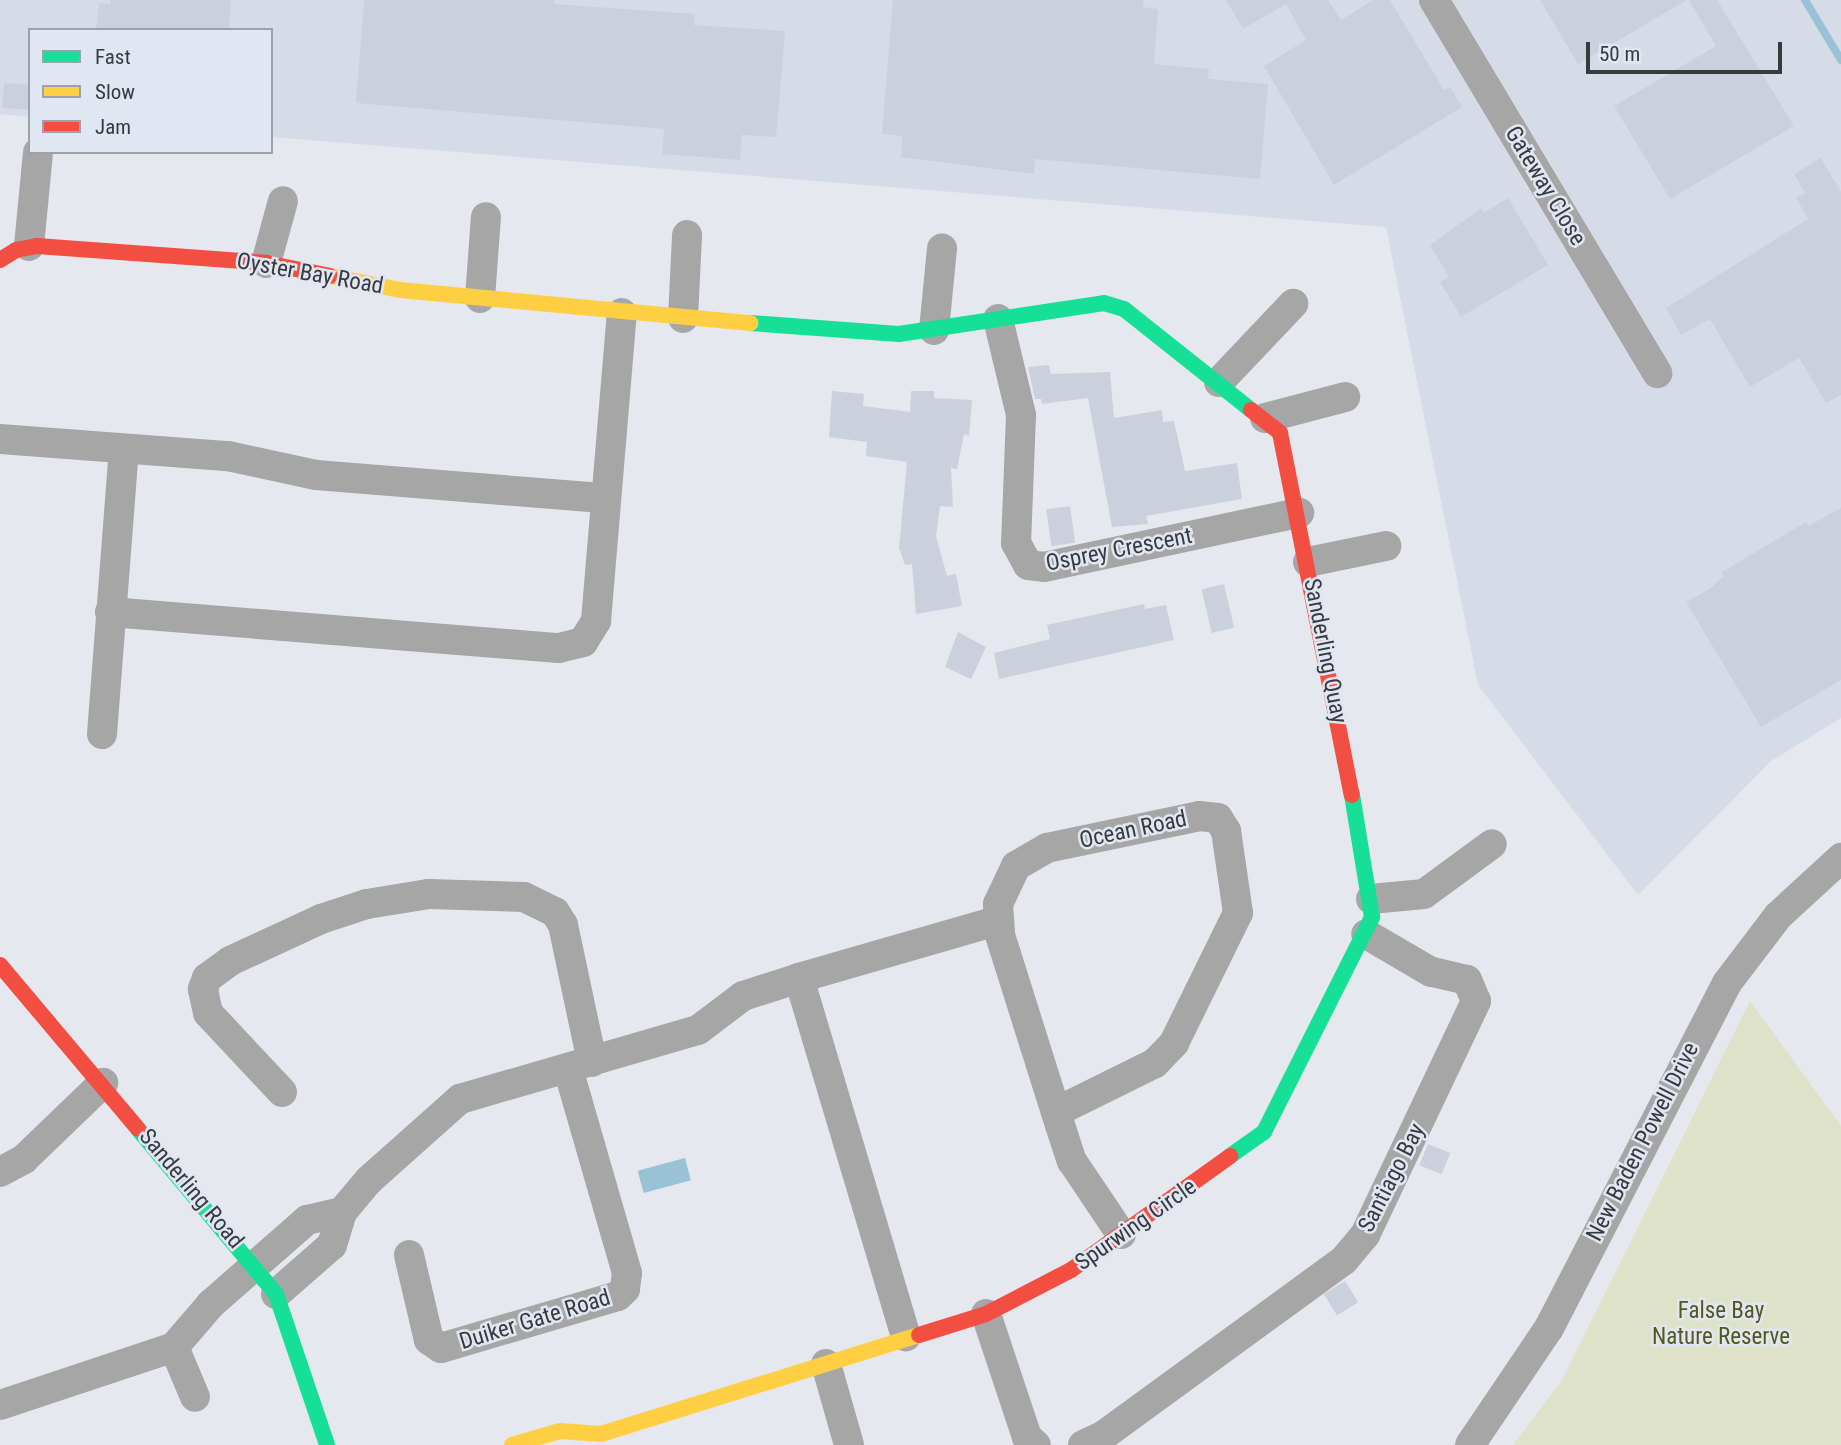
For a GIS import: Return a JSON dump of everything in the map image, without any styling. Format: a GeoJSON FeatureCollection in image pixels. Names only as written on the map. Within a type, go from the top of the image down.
{"type":"FeatureCollection","features":[{"type":"Feature","properties":{"kind":"street","name":"Gateway Close"},"geometry":{"type":"LineString","coordinates":[[1434,0],[1657,373]]}},
{"type":"Feature","properties":{"kind":"street"},"geometry":{"type":"LineString","coordinates":[[29,246],[38,154]]}},
{"type":"Feature","properties":{"kind":"street"},"geometry":{"type":"LineString","coordinates":[[266,263],[283,201]]}},
{"type":"Feature","properties":{"kind":"street"},"geometry":{"type":"LineString","coordinates":[[480,298],[486,217]]}},
{"type":"Feature","properties":{"kind":"street"},"geometry":{"type":"LineString","coordinates":[[683,318],[687,235]]}},
{"type":"Feature","properties":{"kind":"street","name":"Oyster Bay Road"},"geometry":{"type":"LineString","coordinates":[[0,260],[29,246],[266,263],[400,290],[622,313],[899,334],[934,330]]}},
{"type":"Feature","properties":{"kind":"street"},"geometry":{"type":"LineString","coordinates":[[942,248],[934,330],[998,319]]}},
{"type":"Feature","properties":{"kind":"street","name":"Sanderling Quay"},"geometry":{"type":"LineString","coordinates":[[998,319],[1086,304],[1124,309],[1265,418],[1280,433],[1286,449],[1299,513],[1342,741]]}},
{"type":"Feature","properties":{"kind":"street"},"geometry":{"type":"LineString","coordinates":[[1219,382],[1293,304]]}},
{"type":"Feature","properties":{"kind":"street"},"geometry":{"type":"LineString","coordinates":[[110,612],[571,647],[590,634],[596,621],[622,313]]}},
{"type":"Feature","properties":{"kind":"street","name":"Osprey Crescent"},"geometry":{"type":"LineString","coordinates":[[998,319],[1021,415],[1016,543],[1028,565],[1044,567],[1299,513]]}},
{"type":"Feature","properties":{"kind":"street"},"geometry":{"type":"LineString","coordinates":[[1265,418],[1345,397]]}},
{"type":"Feature","properties":{"kind":"street"},"geometry":{"type":"LineString","coordinates":[[0,439],[228,456],[316,475],[605,498]]}},
{"type":"Feature","properties":{"kind":"street"},"geometry":{"type":"LineString","coordinates":[[102,734],[124,450]]}},
{"type":"Feature","properties":{"kind":"street","name":"Sanderling Quay"},"geometry":{"type":"LineString","coordinates":[[1308,562],[1386,546]]}},
{"type":"Feature","properties":{"kind":"street","name":"Spurwing Circle"},"geometry":{"type":"LineString","coordinates":[[512,1445],[560,1431],[590,1439],[906,1336],[986,1314],[1071,1270],[1265,1132],[1366,934],[1371,899],[1342,741]]}},
{"type":"Feature","properties":{"kind":"street","name":"Ocean Road"},"geometry":{"type":"LineString","coordinates":[[997,921],[1008,877],[1016,866],[1047,848],[1200,816],[1223,823],[1238,913],[1174,1043],[1155,1063],[1056,1112]]}},
{"type":"Feature","properties":{"kind":"street"},"geometry":{"type":"LineString","coordinates":[[1371,899],[1424,894],[1492,844]]}},
{"type":"Feature","properties":{"kind":"street","name":"New Baden Powell Drive"},"geometry":{"type":"LineString","coordinates":[[1470,1445],[1549,1328],[1727,983],[1778,916],[1841,858]]}},
{"type":"Feature","properties":{"kind":"street","name":"Duiker Gate Road"},"geometry":{"type":"LineString","coordinates":[[282,1092],[208,1013],[203,1003],[207,978],[230,961],[321,919],[367,904],[429,894],[524,897],[555,912],[563,925],[580,1065],[627,1273],[625,1289],[618,1296],[441,1348],[429,1340],[409,1255]]}},
{"type":"Feature","properties":{"kind":"street"},"geometry":{"type":"LineString","coordinates":[[276,1294],[332,1245],[342,1212],[398,1152],[460,1099],[698,1030],[743,996],[997,921],[1077,1171],[1121,1234]]}},
{"type":"Feature","properties":{"kind":"street","name":"Santiago Bay"},"geometry":{"type":"LineString","coordinates":[[1083,1445],[1104,1435],[1343,1260],[1366,1235],[1476,1001],[1467,980],[1431,972],[1366,934]]}},
{"type":"Feature","properties":{"kind":"street","name":"Sanderling Road"},"geometry":{"type":"LineString","coordinates":[[0,965],[103,1083],[276,1294],[327,1445]]}},
{"type":"Feature","properties":{"kind":"street"},"geometry":{"type":"LineString","coordinates":[[799,978],[906,1336]]}},
{"type":"Feature","properties":{"kind":"street"},"geometry":{"type":"LineString","coordinates":[[0,1172],[24,1159],[103,1083]]}},
{"type":"Feature","properties":{"kind":"street"},"geometry":{"type":"LineString","coordinates":[[0,1405],[174,1347],[204,1311],[307,1220],[342,1212]]}},
{"type":"Feature","properties":{"kind":"street"},"geometry":{"type":"LineString","coordinates":[[986,1314],[1027,1437],[1036,1445]]}},
{"type":"Feature","properties":{"kind":"street"},"geometry":{"type":"LineString","coordinates":[[174,1347],[195,1397]]}},
{"type":"Feature","properties":{"kind":"street"},"geometry":{"type":"LineString","coordinates":[[825,1364],[849,1445]]}},
{"type":"Feature","properties":{"kind":"shaded area"},"geometry":{"type":"Polygon","coordinates":[[[0,0],[1841,0],[1841,718],[1771,761],[1638,895],[1478,685],[1386,227],[273,137],[273,28],[28,28],[28,117],[0,114],[0,0]]]}},
{"type":"Feature","properties":{"kind":"green space","name":"False Bay Nature Reserve"},"geometry":{"type":"Polygon","coordinates":[[[1750,1001],[1841,1126],[1841,1445],[1513,1445],[1562,1380],[1750,1001]]]}},
{"type":"Feature","properties":{"kind":"water"},"geometry":{"type":"Polygon","coordinates":[[[685,1158],[691,1180],[644,1193],[638,1171],[685,1158]]]}},
{"type":"Feature","properties":{"kind":"building"},"geometry":{"type":"Polygon","coordinates":[[[111,0],[231,0],[229,28],[96,28],[99,3],[111,4],[111,0]]]}},
{"type":"Feature","properties":{"kind":"building"},"geometry":{"type":"Polygon","coordinates":[[[364,0],[555,0],[554,4],[695,14],[694,25],[785,31],[776,137],[742,135],[740,160],[662,154],[664,129],[356,103],[364,0]]]}},
{"type":"Feature","properties":{"kind":"building"},"geometry":{"type":"Polygon","coordinates":[[[893,0],[1144,0],[1143,7],[1158,9],[1154,64],[1209,69],[1208,79],[1268,84],[1260,179],[1035,159],[1034,174],[901,157],[902,136],[882,134],[893,0]]]}},
{"type":"Feature","properties":{"kind":"building"},"geometry":{"type":"Polygon","coordinates":[[[1226,0],[1328,0],[1341,20],[1373,0],[1390,0],[1444,90],[1450,87],[1462,107],[1334,185],[1264,66],[1306,40],[1286,4],[1243,29],[1226,0]]]}},
{"type":"Feature","properties":{"kind":"building"},"geometry":{"type":"Polygon","coordinates":[[[1540,0],[1687,0],[1578,64],[1540,0]]]}},
{"type":"Feature","properties":{"kind":"building"},"geometry":{"type":"Polygon","coordinates":[[[1689,0],[1717,0],[1794,126],[1670,199],[1614,106],[1716,46],[1689,0]]]}},
{"type":"Feature","properties":{"kind":"building"},"geometry":{"type":"Polygon","coordinates":[[[4,83],[28,85],[28,110],[2,108],[4,83]]]}},
{"type":"Feature","properties":{"kind":"building"},"geometry":{"type":"Polygon","coordinates":[[[1821,158],[1841,192],[1841,395],[1826,403],[1799,358],[1750,387],[1710,319],[1681,335],[1666,308],[1808,219],[1796,198],[1805,193],[1794,174],[1821,158]]]}},
{"type":"Feature","properties":{"kind":"building"},"geometry":{"type":"Polygon","coordinates":[[[1508,198],[1548,265],[1461,317],[1440,282],[1449,277],[1430,245],[1481,208],[1483,213],[1508,198]]]}},
{"type":"Feature","properties":{"kind":"building"},"geometry":{"type":"Polygon","coordinates":[[[1049,365],[1051,374],[1110,372],[1114,418],[1162,410],[1163,422],[1174,421],[1185,471],[1237,463],[1242,499],[1146,516],[1148,524],[1112,527],[1088,398],[1042,404],[1041,399],[1035,399],[1028,367],[1049,365]]]}},
{"type":"Feature","properties":{"kind":"building"},"geometry":{"type":"Polygon","coordinates":[[[832,391],[864,394],[863,406],[910,412],[911,391],[934,391],[934,398],[972,400],[969,436],[964,434],[957,469],[951,468],[953,507],[940,506],[936,536],[947,576],[956,574],[962,606],[916,614],[912,564],[905,565],[899,548],[907,462],[866,456],[867,442],[829,437],[832,391]]]}},
{"type":"Feature","properties":{"kind":"building"},"geometry":{"type":"Polygon","coordinates":[[[1070,506],[1075,543],[1051,546],[1046,509],[1070,506]]]}},
{"type":"Feature","properties":{"kind":"building"},"geometry":{"type":"Polygon","coordinates":[[[1841,508],[1841,680],[1761,727],[1686,602],[1711,588],[1724,576],[1722,572],[1806,522],[1808,526],[1841,508]]]}},
{"type":"Feature","properties":{"kind":"building"},"geometry":{"type":"Polygon","coordinates":[[[1224,584],[1234,628],[1212,633],[1202,589],[1224,584]]]}},
{"type":"Feature","properties":{"kind":"building"},"geometry":{"type":"Polygon","coordinates":[[[1144,604],[1145,609],[1166,605],[1174,640],[999,679],[994,653],[1050,639],[1047,625],[1144,604]]]}},
{"type":"Feature","properties":{"kind":"building"},"geometry":{"type":"Polygon","coordinates":[[[958,632],[986,647],[971,679],[945,667],[958,632]]]}},
{"type":"Feature","properties":{"kind":"building"},"geometry":{"type":"Polygon","coordinates":[[[1428,1144],[1450,1153],[1442,1174],[1419,1165],[1428,1144]]]}},
{"type":"Feature","properties":{"kind":"building"},"geometry":{"type":"Polygon","coordinates":[[[1345,1281],[1358,1302],[1337,1315],[1324,1294],[1345,1281]]]}},
{"type":"Feature","properties":{"kind":"waterway"},"geometry":{"type":"LineString","coordinates":[[1805,0],[1841,60]]}},
{"type":"Feature","properties":{"kind":"traffic: fast"},"geometry":{"type":"LineString","coordinates":[[750,323],[899,334],[1104,303],[1124,309],[1251,410]]}},
{"type":"Feature","properties":{"kind":"traffic: fast"},"geometry":{"type":"LineString","coordinates":[[1230,1156],[1264,1132],[1372,917],[1352,795]]}},
{"type":"Feature","properties":{"kind":"traffic: fast"},"geometry":{"type":"LineString","coordinates":[[138,1129],[276,1294],[327,1445]]}},
{"type":"Feature","properties":{"kind":"traffic: slow"},"geometry":{"type":"LineString","coordinates":[[330,276],[400,290],[750,323]]}},
{"type":"Feature","properties":{"kind":"traffic: slow"},"geometry":{"type":"LineString","coordinates":[[512,1445],[560,1431],[601,1434],[919,1335]]}},
{"type":"Feature","properties":{"kind":"traffic: jam"},"geometry":{"type":"LineString","coordinates":[[0,260],[16,250],[37,246],[266,263],[330,276]]}},
{"type":"Feature","properties":{"kind":"traffic: jam"},"geometry":{"type":"LineString","coordinates":[[1251,410],[1280,433],[1352,795]]}},
{"type":"Feature","properties":{"kind":"traffic: jam"},"geometry":{"type":"LineString","coordinates":[[0,965],[138,1129]]}},
{"type":"Feature","properties":{"kind":"traffic: jam"},"geometry":{"type":"LineString","coordinates":[[919,1335],[986,1314],[1071,1270],[1230,1156]]}}]}
